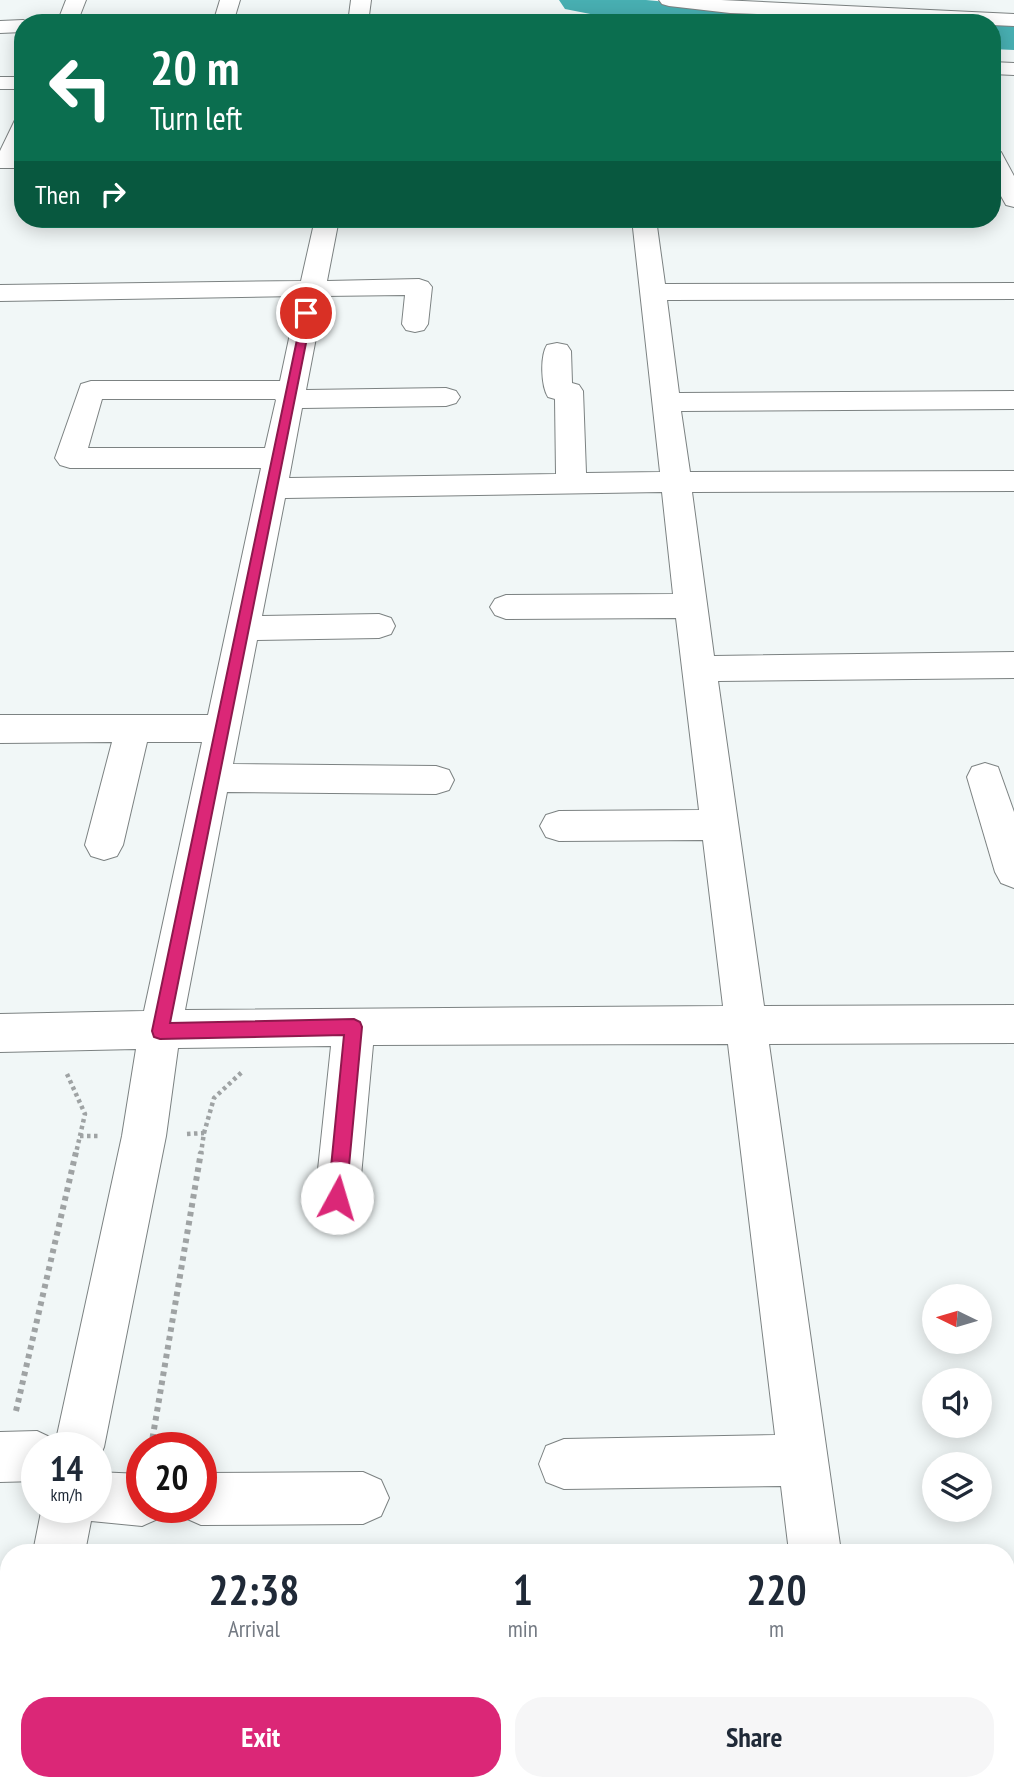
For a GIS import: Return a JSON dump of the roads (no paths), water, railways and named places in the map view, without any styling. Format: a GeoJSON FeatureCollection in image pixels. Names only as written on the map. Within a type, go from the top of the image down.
{"type":"FeatureCollection","features":[{"type":"Feature","properties":{"kind":"street"},"geometry":{"type":"LineString","coordinates":[[670,0],[924,14]]}},
{"type":"Feature","properties":{"kind":"street"},"geometry":{"type":"LineString","coordinates":[[1001,173],[1014,200]]}},
{"type":"Feature","properties":{"kind":"street"},"geometry":{"type":"LineString","coordinates":[[82,1432],[144,1136],[160,1031],[325,228]]}},
{"type":"Feature","properties":{"kind":"street"},"geometry":{"type":"LineString","coordinates":[[645,228],[699,669],[815,1544]]}},
{"type":"Feature","properties":{"kind":"street"},"geometry":{"type":"LineString","coordinates":[[0,293],[419,287],[415,324]]}},
{"type":"Feature","properties":{"kind":"street"},"geometry":{"type":"LineString","coordinates":[[653,292],[1014,292]]}},
{"type":"Feature","properties":{"kind":"street"},"geometry":{"type":"LineString","coordinates":[[557,351],[558,391],[569,391],[570,484]]}},
{"type":"Feature","properties":{"kind":"street"},"geometry":{"type":"LineString","coordinates":[[446,397],[91,390],[70,458],[274,473],[570,484],[1014,481]]}},
{"type":"Feature","properties":{"kind":"street"},"geometry":{"type":"LineString","coordinates":[[666,402],[1014,400]]}},
{"type":"Feature","properties":{"kind":"street"},"geometry":{"type":"LineString","coordinates":[[506,607],[691,606]]}},
{"type":"Feature","properties":{"kind":"street"},"geometry":{"type":"LineString","coordinates":[[242,628],[379,626]]}},
{"type":"Feature","properties":{"kind":"street"},"geometry":{"type":"LineString","coordinates":[[699,669],[1014,665]]}},
{"type":"Feature","properties":{"kind":"street"},"geometry":{"type":"LineString","coordinates":[[104,845],[133,728]]}},
{"type":"Feature","properties":{"kind":"street"},"geometry":{"type":"LineString","coordinates":[[0,729],[222,728]]}},
{"type":"Feature","properties":{"kind":"street"},"geometry":{"type":"LineString","coordinates":[[985,777],[1014,872]]}},
{"type":"Feature","properties":{"kind":"street"},"geometry":{"type":"LineString","coordinates":[[212,778],[436,780]]}},
{"type":"Feature","properties":{"kind":"street"},"geometry":{"type":"LineString","coordinates":[[559,826],[720,825]]}},
{"type":"Feature","properties":{"kind":"street"},"geometry":{"type":"LineString","coordinates":[[0,1032],[285,1027],[1014,1024]]}},
{"type":"Feature","properties":{"kind":"street"},"geometry":{"type":"LineString","coordinates":[[337,1198],[354,1027]]}},
{"type":"Feature","properties":{"kind":"street"},"geometry":{"type":"LineString","coordinates":[[564,1464],[803,1460]]}},
{"type":"Feature","properties":{"kind":"street"},"geometry":{"type":"LineString","coordinates":[[217,1499],[363,1498]]}},
{"type":"Feature","properties":{"kind":"street"},"geometry":{"type":"LineString","coordinates":[[61,1544],[65,1523]]}},
{"type":"Feature","properties":{"kind":"waterway"},"geometry":{"type":"LineString","coordinates":[[579,0],[661,14]]}},
{"type":"Feature","properties":{"kind":"waterway"},"geometry":{"type":"LineString","coordinates":[[1001,36],[1014,37]]}}]}
